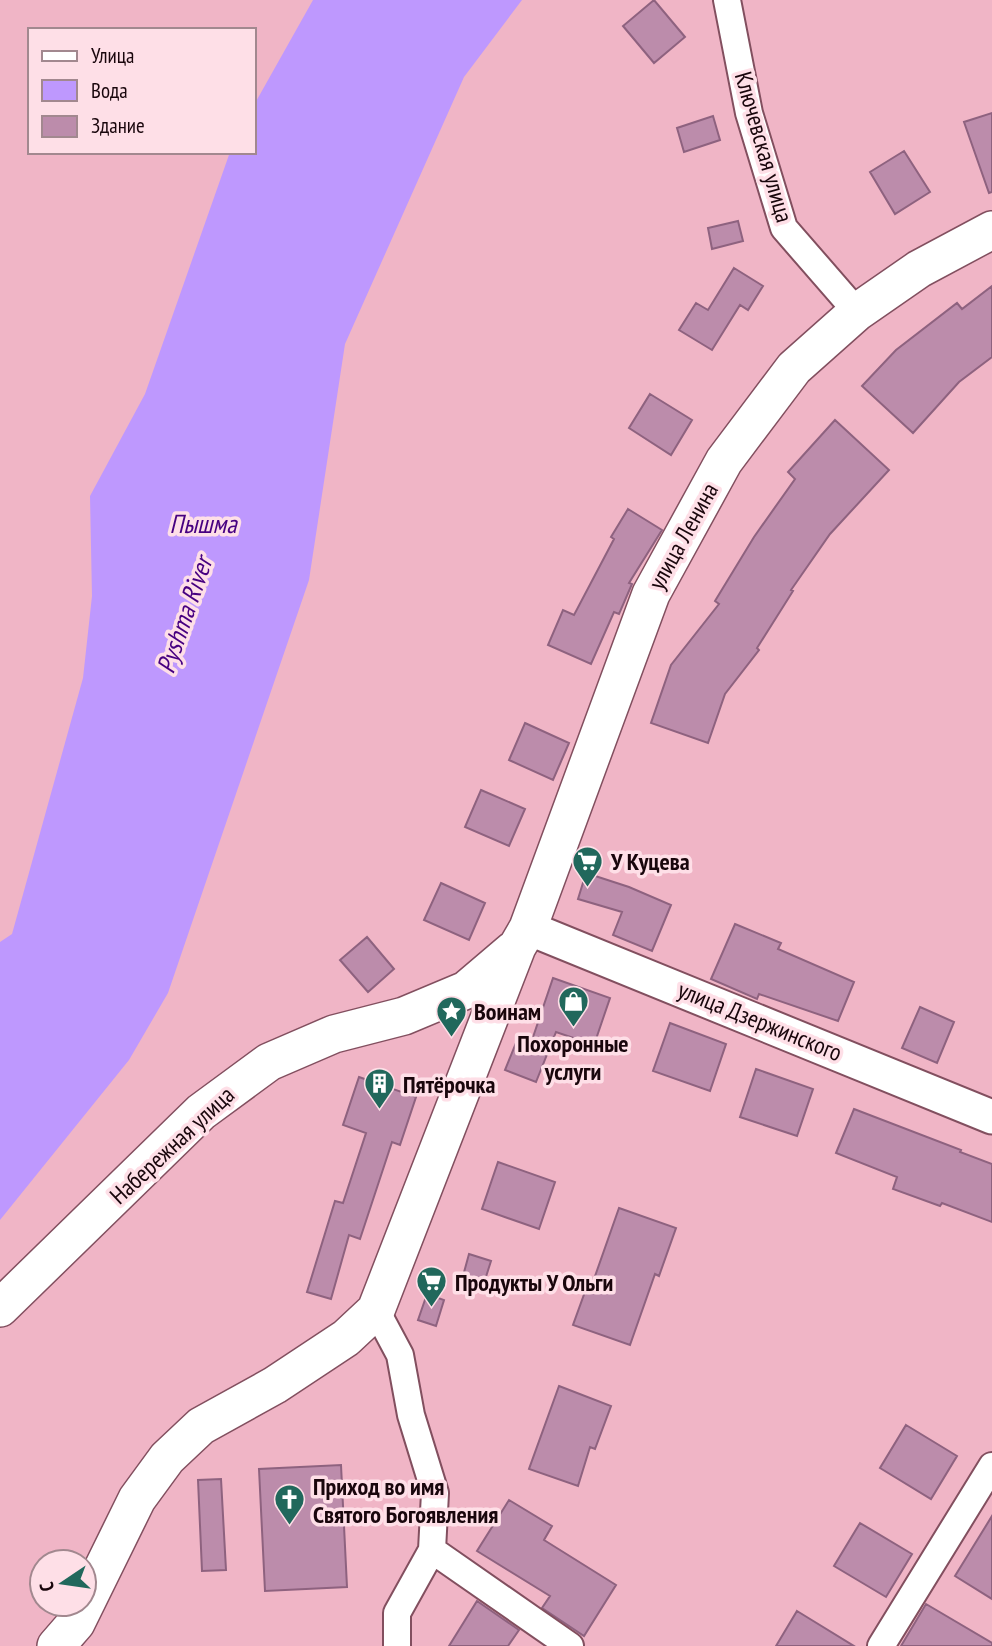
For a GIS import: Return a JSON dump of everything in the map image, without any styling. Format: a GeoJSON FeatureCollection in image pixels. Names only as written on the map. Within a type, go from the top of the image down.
{"type":"FeatureCollection","features":[{"type":"Feature","properties":{"kind":"main road","name":"улица Ленина"},"geometry":{"type":"LineString","coordinates":[[376,1310],[523,937],[651,594],[724,461],[794,368],[857,312],[919,269],[992,230]]}},
{"type":"Feature","properties":{"kind":"main road","name":"Набережная улица"},"geometry":{"type":"LineString","coordinates":[[0,1308],[201,1112],[269,1062],[334,1034],[404,1016],[466,990],[523,937]]}},
{"type":"Feature","properties":{"kind":"main road"},"geometry":{"type":"LineString","coordinates":[[56,1646],[76,1623],[137,1499],[167,1458],[201,1426],[275,1385],[346,1338],[376,1310]]}},
{"type":"Feature","properties":{"kind":"street","name":"Ключевская улица"},"geometry":{"type":"LineString","coordinates":[[727,0],[749,113],[784,228],[857,312]]}},
{"type":"Feature","properties":{"kind":"street","name":"улица Дзержинского"},"geometry":{"type":"LineString","coordinates":[[523,937],[992,1116]]}},
{"type":"Feature","properties":{"kind":"street"},"geometry":{"type":"LineString","coordinates":[[376,1310],[400,1354],[411,1415],[435,1493],[432,1550],[397,1614],[397,1646]]}},
{"type":"Feature","properties":{"kind":"street"},"geometry":{"type":"LineString","coordinates":[[881,1646],[992,1466]]}},
{"type":"Feature","properties":{"kind":"street"},"geometry":{"type":"LineString","coordinates":[[432,1550],[570,1646]]}},
{"type":"Feature","properties":{"kind":"water","name":"Пышма"},"geometry":{"type":"Polygon","coordinates":[[[313,0],[522,0],[464,77],[345,344],[309,580],[168,993],[129,1060],[0,1220],[0,942],[12,934],[83,678],[92,596],[90,496],[145,394],[229,154],[256,154],[256,101],[313,0]]]}},
{"type":"Feature","properties":{"kind":"building"},"geometry":{"type":"Polygon","coordinates":[[[654,0],[685,37],[654,63],[623,26],[654,0]]]}},
{"type":"Feature","properties":{"kind":"building"},"geometry":{"type":"Polygon","coordinates":[[[992,113],[992,192],[989,193],[964,122],[992,113]]]}},
{"type":"Feature","properties":{"kind":"building"},"geometry":{"type":"Polygon","coordinates":[[[713,116],[720,140],[684,152],[677,128],[713,116]]]}},
{"type":"Feature","properties":{"kind":"building"},"geometry":{"type":"Polygon","coordinates":[[[904,151],[930,192],[895,214],[870,172],[904,151]]]}},
{"type":"Feature","properties":{"kind":"building"},"geometry":{"type":"Polygon","coordinates":[[[738,221],[743,241],[712,249],[708,228],[738,221]]]}},
{"type":"Feature","properties":{"kind":"building"},"geometry":{"type":"Polygon","coordinates":[[[734,268],[763,286],[748,310],[740,305],[712,350],[679,330],[696,303],[708,310],[734,268]]]}},
{"type":"Feature","properties":{"kind":"building"},"geometry":{"type":"Polygon","coordinates":[[[992,286],[992,357],[959,382],[913,433],[862,386],[896,350],[957,303],[962,309],[992,286]]]}},
{"type":"Feature","properties":{"kind":"building"},"geometry":{"type":"Polygon","coordinates":[[[650,394],[692,420],[671,455],[629,428],[650,394]]]}},
{"type":"Feature","properties":{"kind":"building"},"geometry":{"type":"Polygon","coordinates":[[[835,420],[889,470],[830,534],[791,590],[793,591],[757,648],[759,650],[725,694],[708,743],[651,723],[671,665],[719,604],[715,601],[754,537],[795,479],[788,472],[835,420]]]}},
{"type":"Feature","properties":{"kind":"building"},"geometry":{"type":"Polygon","coordinates":[[[628,509],[662,530],[629,583],[632,584],[619,614],[614,612],[591,664],[548,645],[563,610],[574,615],[614,539],[611,537],[628,509]]]}},
{"type":"Feature","properties":{"kind":"building"},"geometry":{"type":"Polygon","coordinates":[[[525,723],[569,743],[553,780],[509,760],[525,723]]]}},
{"type":"Feature","properties":{"kind":"building"},"geometry":{"type":"Polygon","coordinates":[[[481,790],[525,809],[509,846],[465,827],[481,790]]]}},
{"type":"Feature","properties":{"kind":"building"},"geometry":{"type":"Polygon","coordinates":[[[586,873],[671,905],[652,951],[613,935],[622,912],[578,899],[586,873]]]}},
{"type":"Feature","properties":{"kind":"building"},"geometry":{"type":"Polygon","coordinates":[[[441,883],[485,903],[469,940],[424,920],[441,883]]]}},
{"type":"Feature","properties":{"kind":"building"},"geometry":{"type":"Polygon","coordinates":[[[735,924],[781,943],[778,949],[854,982],[838,1021],[759,994],[757,999],[711,979],[735,924]]]}},
{"type":"Feature","properties":{"kind":"building"},"geometry":{"type":"Polygon","coordinates":[[[367,937],[394,969],[368,992],[340,960],[367,937]]]}},
{"type":"Feature","properties":{"kind":"building"},"geometry":{"type":"Polygon","coordinates":[[[553,978],[610,998],[594,1045],[556,1032],[536,1082],[505,1070],[518,1038],[531,1043],[553,978]]]}},
{"type":"Feature","properties":{"kind":"building"},"geometry":{"type":"Polygon","coordinates":[[[920,1007],[954,1022],[937,1063],[902,1048],[920,1007]]]}},
{"type":"Feature","properties":{"kind":"building"},"geometry":{"type":"Polygon","coordinates":[[[670,1023],[726,1044],[710,1091],[653,1071],[670,1023]]]}},
{"type":"Feature","properties":{"kind":"building"},"geometry":{"type":"Polygon","coordinates":[[[756,1069],[813,1089],[797,1136],[740,1117],[756,1069]]]}},
{"type":"Feature","properties":{"kind":"building"},"geometry":{"type":"Polygon","coordinates":[[[359,1077],[416,1097],[400,1145],[392,1142],[360,1239],[349,1235],[331,1299],[307,1292],[335,1201],[343,1203],[366,1133],[343,1125],[359,1077]]]}},
{"type":"Feature","properties":{"kind":"building"},"geometry":{"type":"Polygon","coordinates":[[[854,1109],[992,1164],[992,1222],[942,1203],[940,1206],[893,1189],[897,1177],[836,1153],[854,1109]]]}},
{"type":"Feature","properties":{"kind":"building"},"geometry":{"type":"Polygon","coordinates":[[[498,1162],[555,1182],[539,1229],[482,1209],[498,1162]]]}},
{"type":"Feature","properties":{"kind":"building"},"geometry":{"type":"Polygon","coordinates":[[[619,1208],[676,1228],[659,1276],[655,1274],[630,1345],[573,1325],[590,1278],[594,1279],[619,1208]]]}},
{"type":"Feature","properties":{"kind":"building"},"geometry":{"type":"Polygon","coordinates":[[[469,1254],[491,1261],[484,1283],[463,1276],[469,1254]]]}},
{"type":"Feature","properties":{"kind":"building"},"geometry":{"type":"Polygon","coordinates":[[[427,1294],[444,1300],[436,1326],[418,1320],[427,1294]]]}},
{"type":"Feature","properties":{"kind":"building"},"geometry":{"type":"Polygon","coordinates":[[[559,1386],[611,1406],[595,1449],[590,1447],[578,1486],[529,1469],[559,1386]]]}},
{"type":"Feature","properties":{"kind":"building"},"geometry":{"type":"Polygon","coordinates":[[[906,1425],[957,1456],[931,1499],[880,1468],[906,1425]]]}},
{"type":"Feature","properties":{"kind":"building"},"geometry":{"type":"Polygon","coordinates":[[[341,1465],[347,1587],[265,1591],[259,1469],[341,1465]]]}},
{"type":"Feature","properties":{"kind":"building"},"geometry":{"type":"Polygon","coordinates":[[[221,1479],[226,1570],[202,1571],[198,1480],[221,1479]]]}},
{"type":"Feature","properties":{"kind":"building"},"geometry":{"type":"Polygon","coordinates":[[[509,1500],[552,1526],[544,1540],[616,1585],[584,1636],[542,1608],[550,1596],[477,1551],[509,1500]]]}},
{"type":"Feature","properties":{"kind":"building"},"geometry":{"type":"Polygon","coordinates":[[[992,1516],[992,1599],[955,1576],[992,1516]]]}},
{"type":"Feature","properties":{"kind":"building"},"geometry":{"type":"Polygon","coordinates":[[[860,1523],[912,1554],[886,1597],[834,1566],[860,1523]]]}},
{"type":"Feature","properties":{"kind":"building"},"geometry":{"type":"Polygon","coordinates":[[[477,1601],[519,1630],[508,1646],[449,1646],[477,1601]]]}},
{"type":"Feature","properties":{"kind":"building"},"geometry":{"type":"Polygon","coordinates":[[[926,1604],[992,1643],[992,1646],[901,1646],[926,1604]]]}},
{"type":"Feature","properties":{"kind":"building"},"geometry":{"type":"Polygon","coordinates":[[[797,1611],[854,1646],[776,1646],[797,1611]]]}},
{"type":"Feature","properties":{"kind":"place","name":"У Куцева"},"geometry":{"type":"Point","coordinates":[588,888]}},
{"type":"Feature","properties":{"kind":"place","name":"Похоронные услуги"},"geometry":{"type":"Point","coordinates":[573,1028]}},
{"type":"Feature","properties":{"kind":"place","name":"Воинам"},"geometry":{"type":"Point","coordinates":[451,1038]}},
{"type":"Feature","properties":{"kind":"place","name":"Пятёрочка"},"geometry":{"type":"Point","coordinates":[380,1111]}},
{"type":"Feature","properties":{"kind":"place","name":"Продукты У Ольги"},"geometry":{"type":"Point","coordinates":[432,1309]}},
{"type":"Feature","properties":{"kind":"place","name":"Приход во имя Святого Богоявления"},"geometry":{"type":"Point","coordinates":[290,1527]}},
{"type":"Feature","properties":{"kind":"water label","name":"Pyshma River"},"geometry":{"type":"Point","coordinates":[184,615]}}]}
